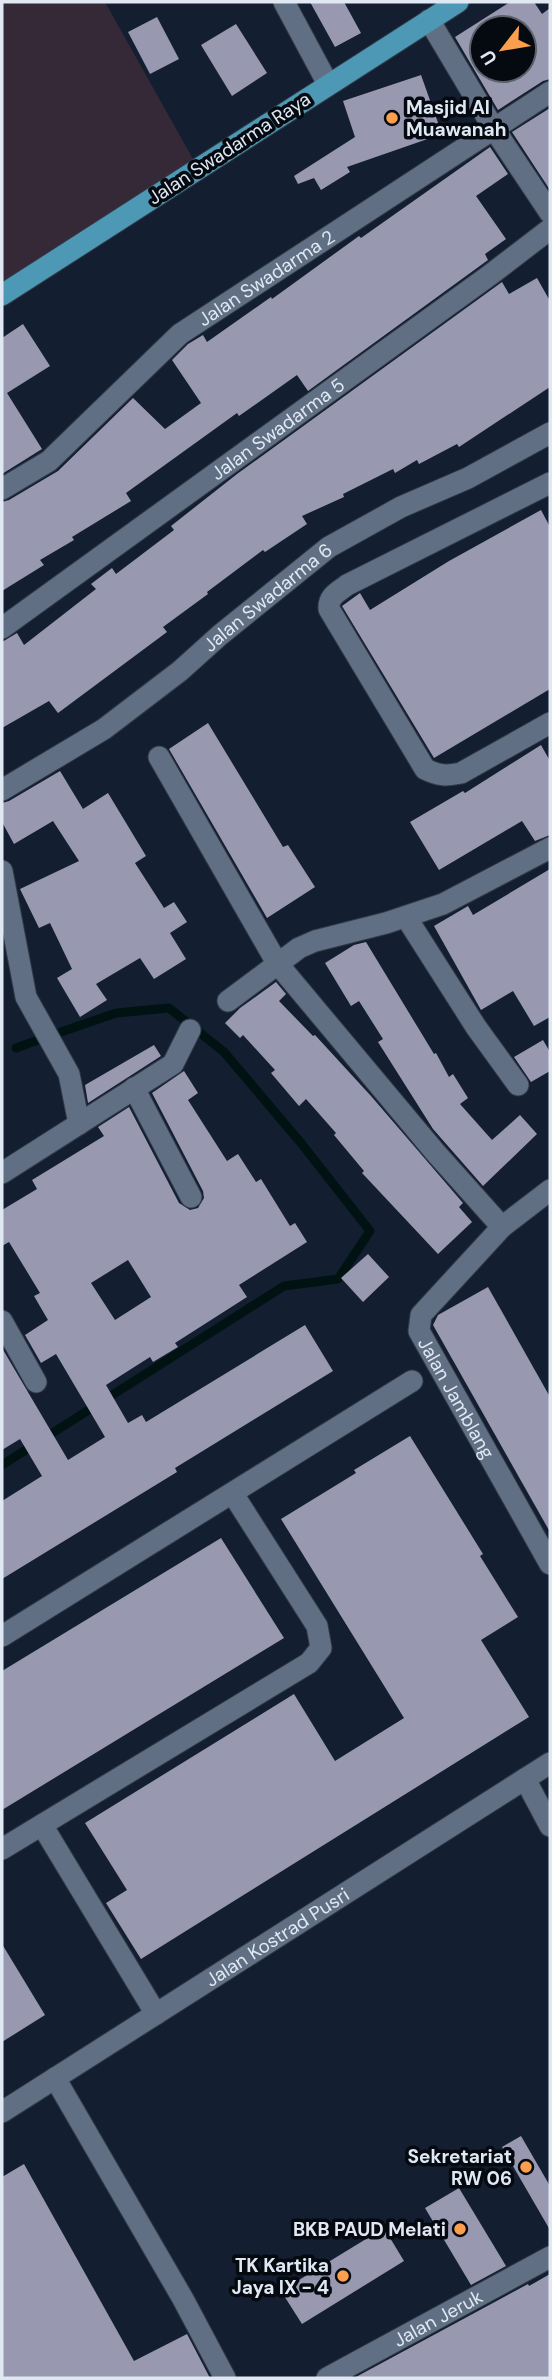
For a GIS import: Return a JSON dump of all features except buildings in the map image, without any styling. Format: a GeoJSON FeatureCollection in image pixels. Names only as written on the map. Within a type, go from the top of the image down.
{"type":"FeatureCollection","features":[{"type":"Feature","properties":{"kind":"main road","name":"Jalan Swadarma Raya"},"geometry":{"type":"LineString","coordinates":[[2,295],[458,2]]}},
{"type":"Feature","properties":{"kind":"street"},"geometry":{"type":"LineString","coordinates":[[284,2],[328,84]]}},
{"type":"Feature","properties":{"kind":"street"},"geometry":{"type":"LineString","coordinates":[[429,20],[494,129],[550,213]]}},
{"type":"Feature","properties":{"kind":"street","name":"Jalan Swadarma 2"},"geometry":{"type":"LineString","coordinates":[[2,489],[49,461],[180,334],[550,92]]}},
{"type":"Feature","properties":{"kind":"street","name":"Jalan Swadarma 5"},"geometry":{"type":"LineString","coordinates":[[2,628],[550,229]]}},
{"type":"Feature","properties":{"kind":"street","name":"Jalan Swadarma 6"},"geometry":{"type":"LineString","coordinates":[[2,790],[104,729],[180,671],[329,547],[401,507],[468,478],[550,433]]}},
{"type":"Feature","properties":{"kind":"street"},"geometry":{"type":"LineString","coordinates":[[550,483],[347,585],[332,595],[328,602],[329,609],[354,653],[425,769],[444,777],[461,773],[550,723]]}},
{"type":"Feature","properties":{"kind":"street"},"geometry":{"type":"LineString","coordinates":[[159,757],[278,963],[442,1160],[502,1227]]}},
{"type":"Feature","properties":{"kind":"street"},"geometry":{"type":"LineString","coordinates":[[228,1001],[278,963],[315,941],[406,917],[443,904],[550,848]]}},
{"type":"Feature","properties":{"kind":"street"},"geometry":{"type":"LineString","coordinates":[[2,871],[26,997],[69,1074],[79,1124]]}},
{"type":"Feature","properties":{"kind":"street"},"geometry":{"type":"LineString","coordinates":[[406,917],[476,1027],[518,1085]]}},
{"type":"Feature","properties":{"kind":"street"},"geometry":{"type":"LineString","coordinates":[[2,1173],[173,1064],[190,1030]]}},
{"type":"Feature","properties":{"kind":"street"},"geometry":{"type":"LineString","coordinates":[[134,1088],[191,1197]]}},
{"type":"Feature","properties":{"kind":"street","name":"Jalan Jamblang"},"geometry":{"type":"LineString","coordinates":[[550,1190],[502,1227],[421,1315],[419,1331],[550,1564]]}},
{"type":"Feature","properties":{"kind":"street"},"geometry":{"type":"LineString","coordinates":[[2,1321],[36,1382]]}},
{"type":"Feature","properties":{"kind":"street"},"geometry":{"type":"LineString","coordinates":[[2,1636],[412,1381]]}},
{"type":"Feature","properties":{"kind":"street"},"geometry":{"type":"LineString","coordinates":[[2,1849],[309,1663],[321,1648],[317,1626],[233,1494]]}},
{"type":"Feature","properties":{"kind":"street","name":"Jalan Kostrad Pusri"},"geometry":{"type":"LineString","coordinates":[[2,2112],[550,1763]]}},
{"type":"Feature","properties":{"kind":"street"},"geometry":{"type":"LineString","coordinates":[[526,1779],[550,1826]]}},
{"type":"Feature","properties":{"kind":"street"},"geometry":{"type":"LineString","coordinates":[[42,1825],[156,2014]]}},
{"type":"Feature","properties":{"kind":"street"},"geometry":{"type":"LineString","coordinates":[[55,2078],[183,2299],[225,2378]]}},
{"type":"Feature","properties":{"kind":"street","name":"Jalan Jeruk"},"geometry":{"type":"LineString","coordinates":[[327,2378],[550,2257]]}},
{"type":"Feature","properties":{"kind":"shaded area"},"geometry":{"type":"Polygon","coordinates":[[[2,2],[105,2],[198,168],[2,293],[2,2]]]}},
{"type":"Feature","properties":{"kind":"waterway"},"geometry":{"type":"LineString","coordinates":[[2,1465],[284,1286],[338,1279],[370,1231],[301,1143],[224,1052],[169,1008],[116,1013],[61,1032]]}},
{"type":"Feature","properties":{"kind":"waterway"},"geometry":{"type":"LineString","coordinates":[[16,1048],[38,1040]]}},
{"type":"Feature","properties":{"kind":"place","name":"Masjid Al Muawanah"},"geometry":{"type":"Point","coordinates":[392,118]}},
{"type":"Feature","properties":{"kind":"place","name":"Sekretariat RW 06"},"geometry":{"type":"Point","coordinates":[526,2167]}},
{"type":"Feature","properties":{"kind":"place","name":"BKB PAUD Melati"},"geometry":{"type":"Point","coordinates":[460,2229]}},
{"type":"Feature","properties":{"kind":"place","name":"TK Kartika Jaya IX - 4"},"geometry":{"type":"Point","coordinates":[343,2276]}}]}
